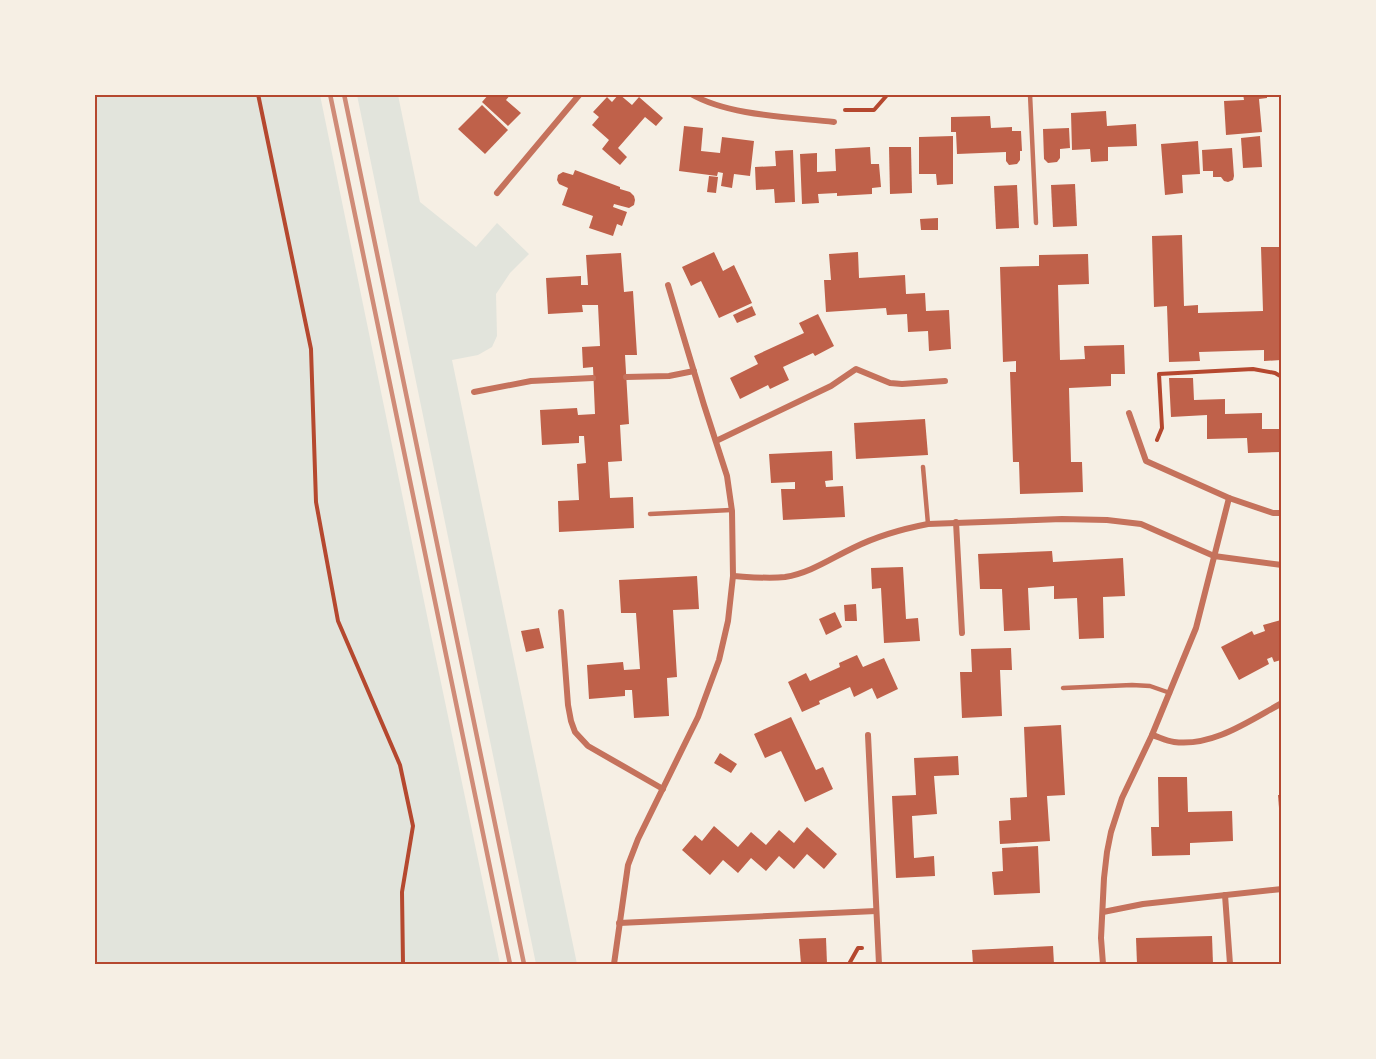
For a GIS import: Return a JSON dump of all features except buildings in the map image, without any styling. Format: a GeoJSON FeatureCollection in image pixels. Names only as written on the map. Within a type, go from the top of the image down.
{"type":"FeatureCollection","features":[{"type":"Feature","properties":{"kind":"street"},"geometry":{"type":"LineString","coordinates":[[497,193],[580,94]]}},
{"type":"Feature","properties":{"kind":"street"},"geometry":{"type":"LineString","coordinates":[[691,94],[716,106],[737,111],[834,122]]}},
{"type":"Feature","properties":{"kind":"street"},"geometry":{"type":"LineString","coordinates":[[614,964],[628,865],[638,839],[698,717],[719,660],[728,621],[733,576],[732,510],[727,476],[668,285]]}},
{"type":"Feature","properties":{"kind":"street"},"geometry":{"type":"LineString","coordinates":[[716,441],[831,386],[856,369],[890,383],[945,381]]}},
{"type":"Feature","properties":{"kind":"street"},"geometry":{"type":"LineString","coordinates":[[626,377],[669,376],[694,371]]}},
{"type":"Feature","properties":{"kind":"street"},"geometry":{"type":"LineString","coordinates":[[474,392],[531,381],[593,378]]}},
{"type":"Feature","properties":{"kind":"street"},"geometry":{"type":"LineString","coordinates":[[1129,413],[1146,461],[1229,498],[1273,513],[1281,513]]}},
{"type":"Feature","properties":{"kind":"street"},"geometry":{"type":"LineString","coordinates":[[1103,964],[1101,938],[1104,878],[1111,832],[1122,798],[1152,735],[1196,628],[1229,498]]}},
{"type":"Feature","properties":{"kind":"street"},"geometry":{"type":"LineString","coordinates":[[733,576],[783,577],[805,572],[882,536],[928,524],[1062,519],[1107,520],[1141,524],[1214,556],[1281,565]]}},
{"type":"Feature","properties":{"kind":"street"},"geometry":{"type":"LineString","coordinates":[[956,522],[962,633]]}},
{"type":"Feature","properties":{"kind":"street"},"geometry":{"type":"LineString","coordinates":[[561,612],[568,705],[575,732],[588,746],[663,789]]}},
{"type":"Feature","properties":{"kind":"street"},"geometry":{"type":"LineString","coordinates":[[1152,735],[1171,742],[1199,742],[1227,732],[1281,703]]}},
{"type":"Feature","properties":{"kind":"street"},"geometry":{"type":"LineString","coordinates":[[868,735],[879,964]]}},
{"type":"Feature","properties":{"kind":"street"},"geometry":{"type":"LineString","coordinates":[[1103,912],[1143,904],[1281,889]]}},
{"type":"Feature","properties":{"kind":"street"},"geometry":{"type":"LineString","coordinates":[[1225,895],[1230,964]]}},
{"type":"Feature","properties":{"kind":"street"},"geometry":{"type":"LineString","coordinates":[[619,923],[876,911]]}},
{"type":"Feature","properties":{"kind":"lane"},"geometry":{"type":"LineString","coordinates":[[1030,94],[1036,223]]}},
{"type":"Feature","properties":{"kind":"lane"},"geometry":{"type":"LineString","coordinates":[[923,467],[928,524]]}},
{"type":"Feature","properties":{"kind":"lane"},"geometry":{"type":"LineString","coordinates":[[650,514],[732,510]]}},
{"type":"Feature","properties":{"kind":"lane"},"geometry":{"type":"LineString","coordinates":[[1063,688],[1150,686],[1170,693]]}},
{"type":"Feature","properties":{"kind":"path"},"geometry":{"type":"LineString","coordinates":[[258,94],[311,349],[316,502],[338,621],[400,765],[413,826],[402,892],[403,964]]}},
{"type":"Feature","properties":{"kind":"path"},"geometry":{"type":"LineString","coordinates":[[834,122],[842,110],[874,110],[888,94]]}},
{"type":"Feature","properties":{"kind":"path"},"geometry":{"type":"LineString","coordinates":[[1146,461],[1162,428],[1159,374],[1253,369],[1275,373],[1281,377]]}},
{"type":"Feature","properties":{"kind":"shaded area"},"geometry":{"type":"Polygon","coordinates":[[[94,95],[320,95],[500,964],[95,964],[94,95]]]}},
{"type":"Feature","properties":{"kind":"shaded area"},"geometry":{"type":"Polygon","coordinates":[[[357,95],[398,95],[420,202],[476,247],[497,223],[529,254],[510,273],[496,294],[497,336],[492,347],[478,355],[452,360],[577,964],[536,964],[357,95]]]}},
{"type":"Feature","properties":{"kind":"railway"},"geometry":{"type":"LineString","coordinates":[[330,94],[510,964]]}},
{"type":"Feature","properties":{"kind":"railway"},"geometry":{"type":"LineString","coordinates":[[344,94],[524,964]]}}]}
